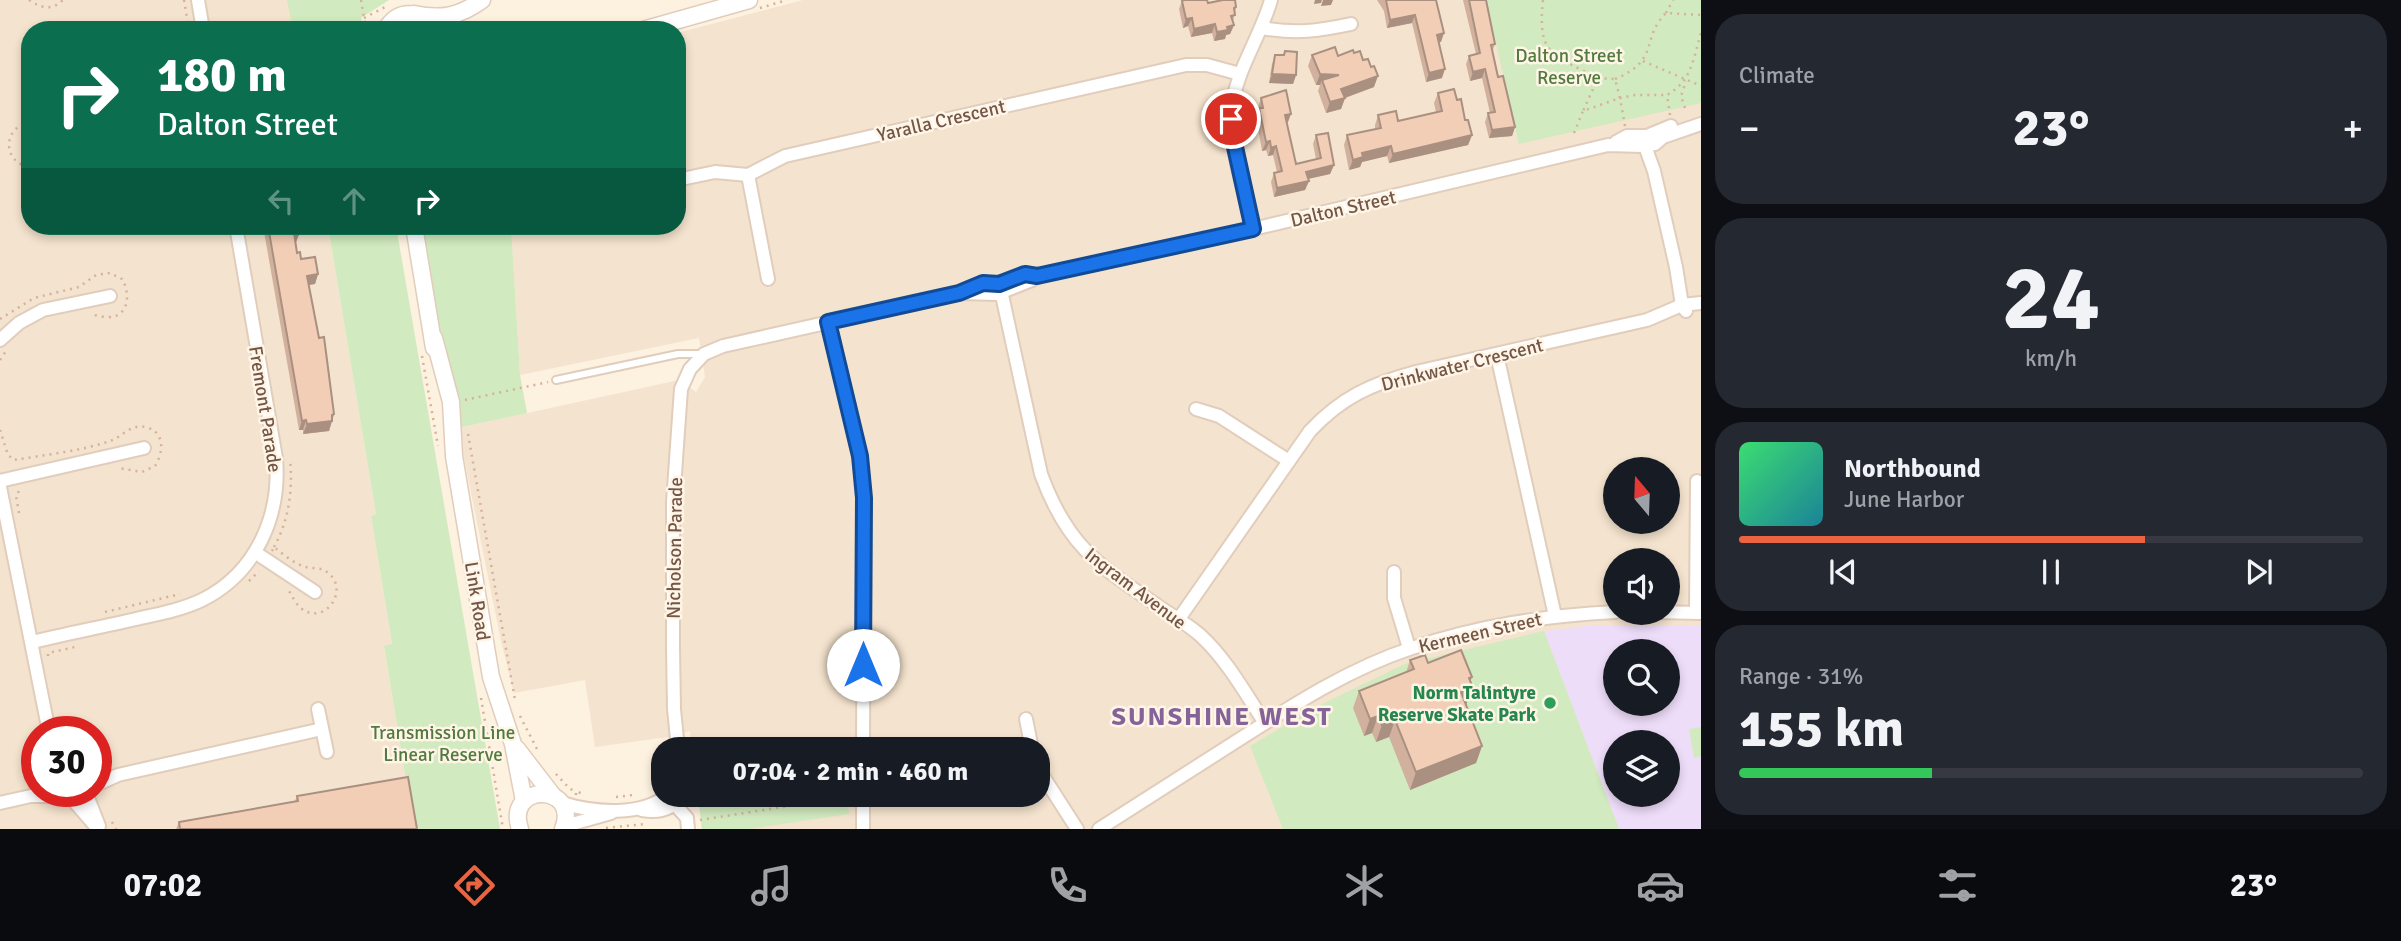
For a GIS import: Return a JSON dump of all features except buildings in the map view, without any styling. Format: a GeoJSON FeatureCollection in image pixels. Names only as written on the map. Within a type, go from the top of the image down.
{"type":"FeatureCollection","features":[{"type":"Feature","properties":{"kind":"street"},"geometry":{"type":"LineString","coordinates":[[198,0],[202,21]]}},
{"type":"Feature","properties":{"kind":"street"},"geometry":{"type":"LineString","coordinates":[[393,21],[397,16],[414,14],[435,18],[450,16],[482,0]]}},
{"type":"Feature","properties":{"kind":"street"},"geometry":{"type":"LineString","coordinates":[[675,21],[749,0]]}},
{"type":"Feature","properties":{"kind":"street"},"geometry":{"type":"LineString","coordinates":[[1253,229],[1232,129],[1233,101],[1240,75],[1262,28],[1270,0]]}},
{"type":"Feature","properties":{"kind":"street"},"geometry":{"type":"LineString","coordinates":[[414,14],[426,21]]}},
{"type":"Feature","properties":{"kind":"street"},"geometry":{"type":"LineString","coordinates":[[1262,28],[1296,33],[1351,24]]}},
{"type":"Feature","properties":{"kind":"street","name":"Yaralla Crescent"},"geometry":{"type":"LineString","coordinates":[[748,175],[785,156],[1165,69],[1207,65],[1240,75]]}},
{"type":"Feature","properties":{"kind":"street","name":"Dalton Street"},"geometry":{"type":"LineString","coordinates":[[1608,145],[1628,136],[1648,142],[1673,126],[1697,125]]}},
{"type":"Feature","properties":{"kind":"street","name":"Dalton Street"},"geometry":{"type":"LineString","coordinates":[[704,354],[723,346],[959,293],[1000,290],[1037,276],[1253,229],[1608,145],[1648,142],[1697,125]]}},
{"type":"Feature","properties":{"kind":"street"},"geometry":{"type":"LineString","coordinates":[[1648,142],[1676,267],[1689,306]]}},
{"type":"Feature","properties":{"kind":"street"},"geometry":{"type":"LineString","coordinates":[[686,178],[715,172],[748,175],[768,279]]}},
{"type":"Feature","properties":{"kind":"street","name":"Fremont Parade"},"geometry":{"type":"LineString","coordinates":[[32,642],[186,607],[225,586],[256,553],[268,528],[278,478],[238,235]]}},
{"type":"Feature","properties":{"kind":"street","name":"Link Road"},"geometry":{"type":"LineString","coordinates":[[416,235],[434,338],[440,404],[454,456],[491,677],[513,744],[524,801],[518,814],[520,829]]}},
{"type":"Feature","properties":{"kind":"street","name":"Ingram Avenue"},"geometry":{"type":"LineString","coordinates":[[1000,290],[1041,474],[1062,522],[1076,542],[1105,569],[1200,636],[1223,660],[1265,723]]}},
{"type":"Feature","properties":{"kind":"street"},"geometry":{"type":"LineString","coordinates":[[0,340],[19,323],[43,310],[110,296]]}},
{"type":"Feature","properties":{"kind":"street","name":"Drinkwater Crescent"},"geometry":{"type":"LineString","coordinates":[[1178,620],[1310,431],[1327,413],[1354,394],[1381,382],[1647,320],[1658,320],[1689,306],[1701,310]]}},
{"type":"Feature","properties":{"kind":"street"},"geometry":{"type":"LineString","coordinates":[[828,322],[860,456],[864,498],[863,737]]}},
{"type":"Feature","properties":{"kind":"street","name":"Nicholson Parade"},"geometry":{"type":"LineString","coordinates":[[677,737],[673,648],[673,502],[681,389],[691,369],[704,354]]}},
{"type":"Feature","properties":{"kind":"street"},"geometry":{"type":"LineString","coordinates":[[1497,355],[1555,616]]}},
{"type":"Feature","properties":{"kind":"street"},"geometry":{"type":"LineString","coordinates":[[1196,409],[1219,416],[1289,461]]}},
{"type":"Feature","properties":{"kind":"street"},"geometry":{"type":"LineString","coordinates":[[0,481],[144,448]]}},
{"type":"Feature","properties":{"kind":"street"},"geometry":{"type":"LineString","coordinates":[[1680,613],[1699,613],[1697,481]]}},
{"type":"Feature","properties":{"kind":"street"},"geometry":{"type":"LineString","coordinates":[[0,486],[46,716]]}},
{"type":"Feature","properties":{"kind":"street"},"geometry":{"type":"LineString","coordinates":[[256,553],[315,592]]}},
{"type":"Feature","properties":{"kind":"street"},"geometry":{"type":"LineString","coordinates":[[1394,572],[1394,598],[1409,648]]}},
{"type":"Feature","properties":{"kind":"street","name":"Kermeen Street"},"geometry":{"type":"LineString","coordinates":[[1099,829],[1315,691],[1362,668],[1409,648],[1475,630],[1521,620],[1603,613]]}},
{"type":"Feature","properties":{"kind":"street"},"geometry":{"type":"LineString","coordinates":[[318,709],[327,752]]}},
{"type":"Feature","properties":{"kind":"street"},"geometry":{"type":"LineString","coordinates":[[1026,719],[1030,737]]}},
{"type":"Feature","properties":{"kind":"street"},"geometry":{"type":"LineString","coordinates":[[112,775],[322,729]]}},
{"type":"Feature","properties":{"kind":"street","name":"Link Road"},"geometry":{"type":"LineString","coordinates":[[513,744],[558,800]]}},
{"type":"Feature","properties":{"kind":"street"},"geometry":{"type":"LineString","coordinates":[[112,778],[118,775]]}},
{"type":"Feature","properties":{"kind":"street"},"geometry":{"type":"LineString","coordinates":[[1050,787],[1077,829]]}},
{"type":"Feature","properties":{"kind":"street"},"geometry":{"type":"LineString","coordinates":[[524,801],[538,793],[580,808],[628,810]]}},
{"type":"Feature","properties":{"kind":"street"},"geometry":{"type":"LineString","coordinates":[[0,803],[21,797]]}},
{"type":"Feature","properties":{"kind":"street"},"geometry":{"type":"LineString","coordinates":[[558,800],[566,818],[564,828],[651,804]]}},
{"type":"Feature","properties":{"kind":"street"},"geometry":{"type":"LineString","coordinates":[[77,807],[99,829]]}},
{"type":"Feature","properties":{"kind":"street"},"geometry":{"type":"LineString","coordinates":[[94,807],[99,829]]}},
{"type":"Feature","properties":{"kind":"street"},"geometry":{"type":"LineString","coordinates":[[679,807],[687,818],[686,829]]}},
{"type":"Feature","properties":{"kind":"street"},"geometry":{"type":"LineString","coordinates":[[863,807],[863,829]]}},
{"type":"Feature","properties":{"kind":"lane"},"geometry":{"type":"LineString","coordinates":[[556,380],[677,354],[704,354]]}},
{"type":"Feature","properties":{"kind":"path"},"geometry":{"type":"LineString","coordinates":[[29,0],[45,8],[53,8],[64,0]]}},
{"type":"Feature","properties":{"kind":"path"},"geometry":{"type":"LineString","coordinates":[[184,0],[188,21]]}},
{"type":"Feature","properties":{"kind":"path"},"geometry":{"type":"LineString","coordinates":[[360,0],[364,21]]}},
{"type":"Feature","properties":{"kind":"path"},"geometry":{"type":"LineString","coordinates":[[1544,0],[1541,33],[1549,49],[1598,78],[1615,79],[1643,61],[1651,46],[1656,25],[1672,0]]}},
{"type":"Feature","properties":{"kind":"path"},"geometry":{"type":"LineString","coordinates":[[1666,13],[1701,15]]}},
{"type":"Feature","properties":{"kind":"path"},"geometry":{"type":"LineString","coordinates":[[1685,108],[1681,96],[1701,33]]}},
{"type":"Feature","properties":{"kind":"path"},"geometry":{"type":"LineString","coordinates":[[1643,61],[1701,86]]}},
{"type":"Feature","properties":{"kind":"path"},"geometry":{"type":"LineString","coordinates":[[1574,133],[1598,78]]}},
{"type":"Feature","properties":{"kind":"path"},"geometry":{"type":"LineString","coordinates":[[1615,79],[1628,136]]}},
{"type":"Feature","properties":{"kind":"path"},"geometry":{"type":"LineString","coordinates":[[1583,111],[1635,95],[1667,95],[1680,88],[1687,80]]}},
{"type":"Feature","properties":{"kind":"path"},"geometry":{"type":"LineString","coordinates":[[1667,95],[1673,126]]}},
{"type":"Feature","properties":{"kind":"path"},"geometry":{"type":"LineString","coordinates":[[21,126],[15,128],[8,142],[9,152],[21,164]]}},
{"type":"Feature","properties":{"kind":"path"},"geometry":{"type":"LineString","coordinates":[[0,145],[8,142]]}},
{"type":"Feature","properties":{"kind":"path"},"geometry":{"type":"LineString","coordinates":[[440,404],[556,380]]}},
{"type":"Feature","properties":{"kind":"path"},"geometry":{"type":"LineString","coordinates":[[0,430],[8,455],[14,460],[108,442],[137,427],[152,430],[158,435],[162,451],[155,466],[142,472],[124,468],[111,469]]}},
{"type":"Feature","properties":{"kind":"path"},"geometry":{"type":"LineString","coordinates":[[468,433],[516,705]]}},
{"type":"Feature","properties":{"kind":"path"},"geometry":{"type":"LineString","coordinates":[[20,514],[16,496],[22,488]]}},
{"type":"Feature","properties":{"kind":"path"},"geometry":{"type":"LineString","coordinates":[[244,586],[260,571]]}},
{"type":"Feature","properties":{"kind":"path"},"geometry":{"type":"LineString","coordinates":[[93,614],[187,592]]}},
{"type":"Feature","properties":{"kind":"path"},"geometry":{"type":"LineString","coordinates":[[48,660],[48,653],[79,646]]}},
{"type":"Feature","properties":{"kind":"path"},"geometry":{"type":"LineString","coordinates":[[518,711],[540,754]]}},
{"type":"Feature","properties":{"kind":"path"},"geometry":{"type":"LineString","coordinates":[[701,820],[783,807]]}},
{"type":"Feature","properties":{"kind":"path"},"geometry":{"type":"LineString","coordinates":[[600,829],[652,823]]}},
{"type":"Feature","properties":{"kind":"shaded area"},"geometry":{"type":"Polygon","coordinates":[[[0,0],[288,0],[292,21],[21,21],[21,235],[330,235],[376,514],[371,516],[392,645],[384,647],[414,829],[0,829],[0,0]]]}},
{"type":"Feature","properties":{"kind":"shaded area"},"geometry":{"type":"Polygon","coordinates":[[[803,0],[1701,0],[1701,829],[702,829],[699,807],[1050,807],[1050,737],[691,737],[690,731],[668,737],[651,737],[651,739],[595,747],[585,680],[514,693],[458,428],[679,380],[696,392],[705,377],[699,338],[520,375],[512,235],[686,235],[686,31],[803,0]]]}},
{"type":"Feature","properties":{"kind":"shaded area"},"geometry":{"type":"Polygon","coordinates":[[[1595,625],[1701,626],[1701,829],[1619,829],[1611,807],[1680,807],[1680,730],[1603,730],[1603,787],[1544,631],[1595,625]]]}},
{"type":"Feature","properties":{"kind":"green space"},"geometry":{"type":"Polygon","coordinates":[[[287,0],[389,0],[361,18],[362,21],[291,21],[287,0]]]}},
{"type":"Feature","properties":{"kind":"green space","name":"Dalton Street Reserve"},"geometry":{"type":"Polygon","coordinates":[[[1486,0],[1701,0],[1701,103],[1519,144],[1486,0]]]}},
{"type":"Feature","properties":{"kind":"green space","name":"Transmission Line Linear Reserve"},"geometry":{"type":"Polygon","coordinates":[[[330,235],[398,235],[500,829],[414,829],[384,646],[392,644],[371,516],[376,514],[330,235]]]}},
{"type":"Feature","properties":{"kind":"green space"},"geometry":{"type":"Polygon","coordinates":[[[423,235],[512,235],[520,375],[527,413],[458,428],[423,235]]]}},
{"type":"Feature","properties":{"kind":"green space"},"geometry":{"type":"Polygon","coordinates":[[[1544,631],[1603,787],[1603,807],[1611,807],[1619,829],[1283,829],[1250,746],[1314,708],[1405,664],[1544,631]]]}},
{"type":"Feature","properties":{"kind":"green space"},"geometry":{"type":"Polygon","coordinates":[[[1701,727],[1701,756],[1694,758],[1689,729],[1701,727]]]}},
{"type":"Feature","properties":{"kind":"green space"},"geometry":{"type":"Polygon","coordinates":[[[699,807],[848,807],[849,814],[749,829],[702,829],[699,807]]]}},
{"type":"Feature","properties":{"kind":"place","name":"Norm Talintyre Reserve Skate Park"},"geometry":{"type":"Point","coordinates":[1550,703]}},
{"type":"Feature","properties":{"kind":"district","name":"SUNSHINE WEST"},"geometry":{"type":"Point","coordinates":[1222,716]}},
{"type":"Feature","properties":{"kind":"route"},"geometry":{"type":"LineString","coordinates":[[863,665],[864,498],[860,456],[828,322],[959,293],[983,283],[994,285],[1025,274],[1037,276],[1253,229],[1231,119]]}}]}
